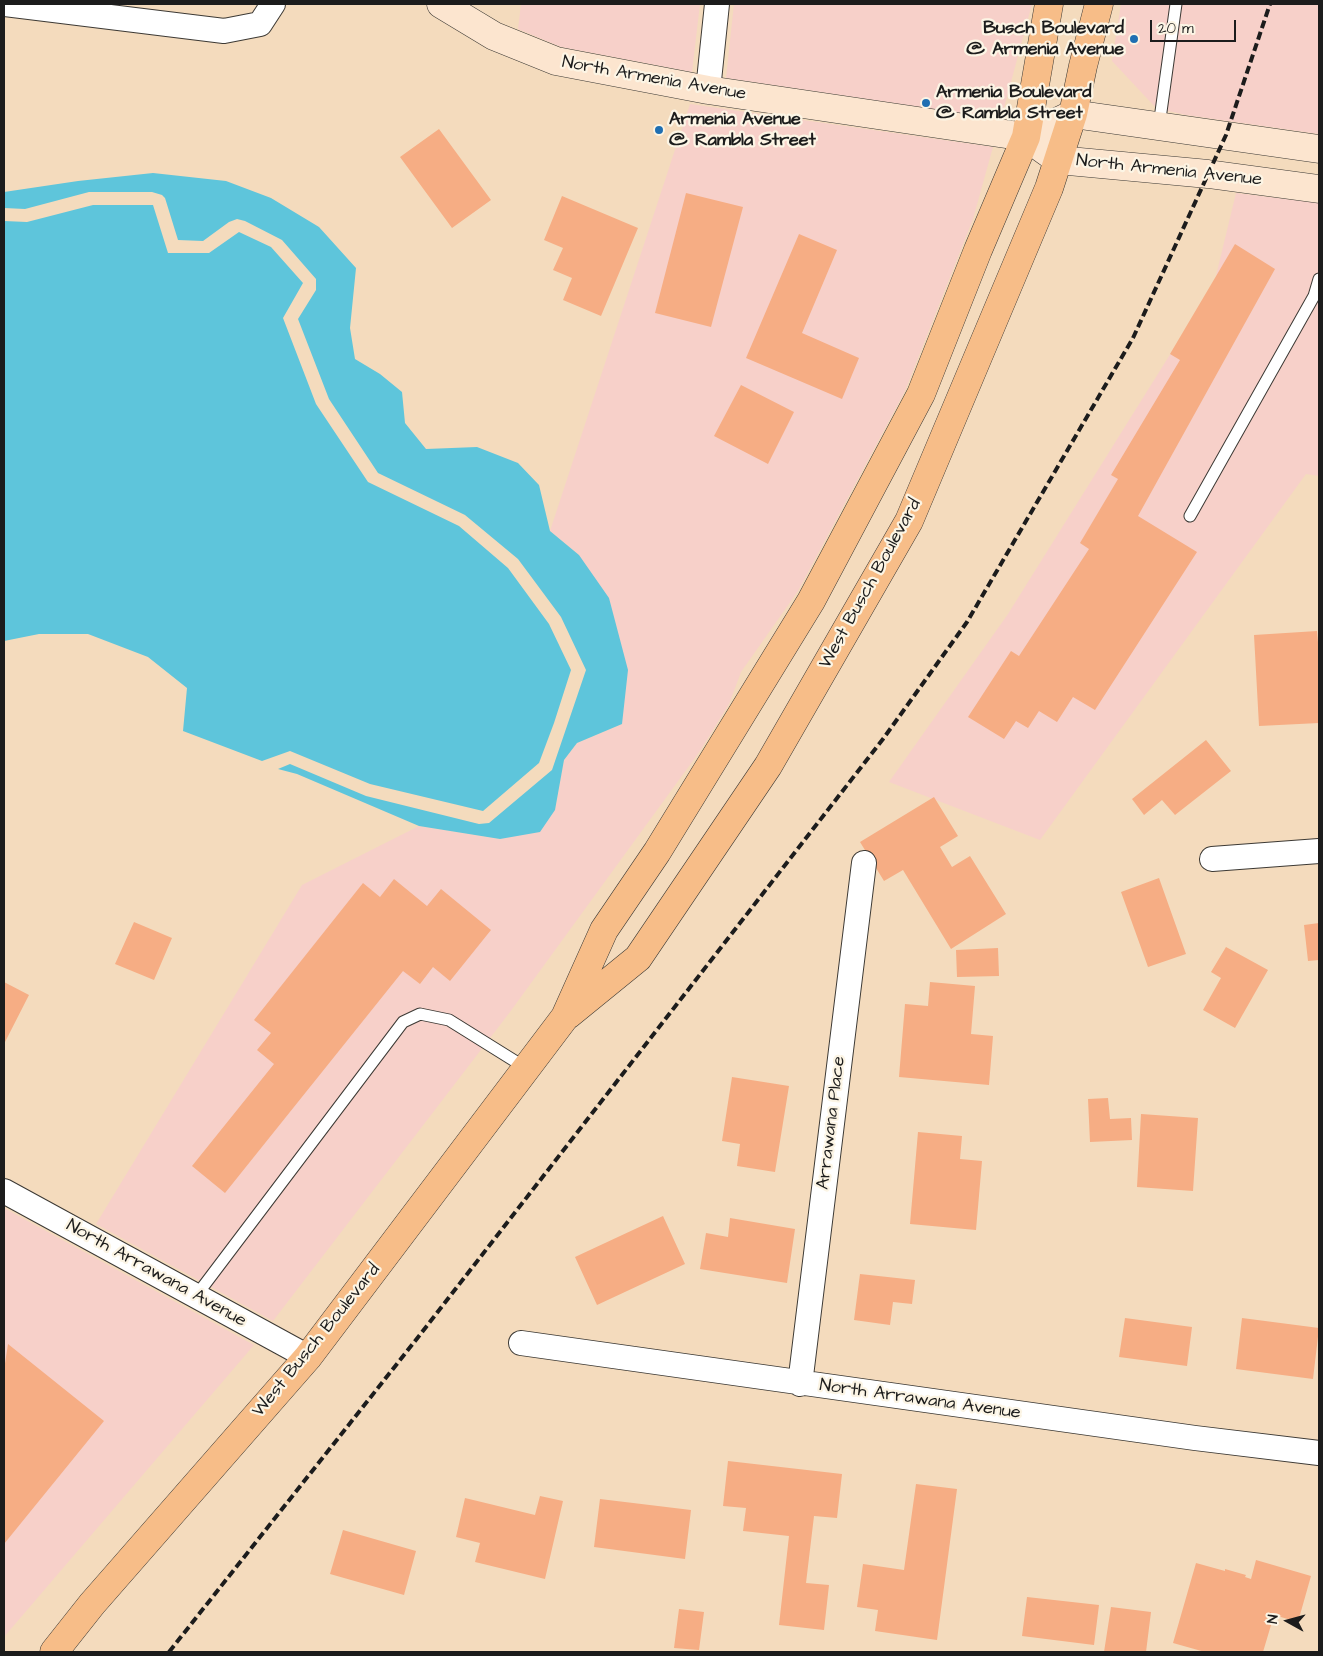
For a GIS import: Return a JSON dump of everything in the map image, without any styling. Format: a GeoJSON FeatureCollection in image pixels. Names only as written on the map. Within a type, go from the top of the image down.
{"type":"FeatureCollection","features":[{"type":"Feature","properties":{"kind":"main road","name":"North Armenia Avenue"},"geometry":{"type":"LineString","coordinates":[[441,4],[494,36],[556,61],[708,90],[1026,137],[1058,160],[1208,174],[1319,189]]}},
{"type":"Feature","properties":{"kind":"main road","name":"West Busch Boulevard"},"geometry":{"type":"LineString","coordinates":[[565,1018],[604,930],[657,852],[811,601],[922,394],[978,250],[1026,137],[1049,4]]}},
{"type":"Feature","properties":{"kind":"main road","name":"West Busch Boulevard"},"geometry":{"type":"LineString","coordinates":[[54,1652],[92,1604],[308,1357],[565,1018],[638,958],[768,766],[909,521],[1049,188],[1073,114],[1099,4]]}},
{"type":"Feature","properties":{"kind":"main road"},"geometry":{"type":"LineString","coordinates":[[1026,137],[1073,114],[1319,149]]}},
{"type":"Feature","properties":{"kind":"street"},"geometry":{"type":"LineString","coordinates":[[5,4],[97,10],[224,32],[260,24],[273,4]]}},
{"type":"Feature","properties":{"kind":"street"},"geometry":{"type":"LineString","coordinates":[[708,90],[717,4]]}},
{"type":"Feature","properties":{"kind":"street"},"geometry":{"type":"LineString","coordinates":[[1212,859],[1319,850]]}},
{"type":"Feature","properties":{"kind":"street","name":"Arrawana Place"},"geometry":{"type":"LineString","coordinates":[[800,1384],[864,863]]}},
{"type":"Feature","properties":{"kind":"street","name":"North Arrawana Avenue"},"geometry":{"type":"LineString","coordinates":[[4,1190],[308,1357]]}},
{"type":"Feature","properties":{"kind":"street","name":"North Arrawana Avenue"},"geometry":{"type":"LineString","coordinates":[[521,1343],[800,1384],[1319,1453]]}},
{"type":"Feature","properties":{"kind":"lane"},"geometry":{"type":"LineString","coordinates":[[1159,126],[1176,4]]}},
{"type":"Feature","properties":{"kind":"lane"},"geometry":{"type":"LineString","coordinates":[[1190,516],[1314,296],[1319,279]]}},
{"type":"Feature","properties":{"kind":"lane"},"geometry":{"type":"LineString","coordinates":[[196,1296],[404,1022],[420,1014],[449,1020],[526,1068]]}},
{"type":"Feature","properties":{"kind":"shaded area"},"geometry":{"type":"Polygon","coordinates":[[[521,4],[700,4],[692,72],[561,47],[518,29],[521,4]]]}},
{"type":"Feature","properties":{"kind":"shaded area"},"geometry":{"type":"Polygon","coordinates":[[[734,4],[1032,4],[1001,119],[726,78],[734,4]]]}},
{"type":"Feature","properties":{"kind":"shaded area"},"geometry":{"type":"Polygon","coordinates":[[[1121,4],[1319,4],[1319,134],[1186,115],[1156,108],[1112,61],[1121,4]]]}},
{"type":"Feature","properties":{"kind":"shaded area"},"geometry":{"type":"Polygon","coordinates":[[[690,104],[993,147],[973,219],[905,391],[798,591],[741,672],[729,704],[700,751],[510,1012],[273,1321],[96,1224],[302,885],[419,826],[500,839],[555,810],[564,760],[577,743],[622,724],[579,555],[550,531],[690,104]]]}},
{"type":"Feature","properties":{"kind":"shaded area"},"geometry":{"type":"Polygon","coordinates":[[[1236,193],[1319,203],[1319,476],[1306,474],[1040,840],[889,782],[1008,614],[1214,284],[1236,193]]]}},
{"type":"Feature","properties":{"kind":"shaded area"},"geometry":{"type":"Polygon","coordinates":[[[4,1208],[254,1345],[4,1637],[4,1208]]]}},
{"type":"Feature","properties":{"kind":"water"},"geometry":{"type":"Polygon","coordinates":[[[153,173],[226,181],[271,198],[319,227],[356,268],[350,328],[355,359],[380,374],[402,392],[405,423],[426,449],[477,447],[518,463],[539,485],[550,531],[579,555],[609,598],[628,670],[622,724],[577,743],[564,760],[555,810],[540,832],[500,839],[419,826],[297,774],[278,769],[290,764],[366,796],[479,824],[489,823],[552,770],[586,670],[561,617],[518,559],[465,515],[378,473],[329,399],[298,319],[316,290],[316,279],[282,240],[245,221],[237,219],[229,222],[203,241],[178,240],[165,198],[152,192],[89,192],[25,209],[4,208],[4,192],[78,181],[153,173]]]}},
{"type":"Feature","properties":{"kind":"water"},"geometry":{"type":"Polygon","coordinates":[[[93,205],[153,205],[168,253],[209,253],[239,232],[271,247],[303,283],[283,318],[316,404],[368,482],[459,526],[508,568],[549,624],[571,670],[554,723],[539,763],[483,811],[370,784],[290,751],[262,761],[183,731],[187,688],[148,657],[88,634],[39,634],[4,641],[4,221],[27,222],[93,205]]]}},
{"type":"Feature","properties":{"kind":"building"},"geometry":{"type":"Polygon","coordinates":[[[439,129],[491,200],[452,228],[400,157],[439,129]]]}},
{"type":"Feature","properties":{"kind":"building"},"geometry":{"type":"Polygon","coordinates":[[[686,193],[743,207],[711,327],[655,313],[686,193]]]}},
{"type":"Feature","properties":{"kind":"building"},"geometry":{"type":"Polygon","coordinates":[[[562,196],[638,228],[601,316],[563,300],[572,278],[553,270],[563,248],[544,240],[562,196]]]}},
{"type":"Feature","properties":{"kind":"building"},"geometry":{"type":"Polygon","coordinates":[[[799,234],[837,250],[802,333],[859,358],[842,399],[746,358],[799,234]]]}},
{"type":"Feature","properties":{"kind":"building"},"geometry":{"type":"Polygon","coordinates":[[[1235,244],[1275,269],[1138,516],[1197,552],[1095,710],[1073,697],[1057,722],[1039,711],[1028,728],[1016,721],[1004,739],[968,717],[1011,651],[1019,656],[1089,549],[1080,543],[1118,479],[1111,475],[1180,360],[1170,354],[1235,244]]]}},
{"type":"Feature","properties":{"kind":"building"},"geometry":{"type":"Polygon","coordinates":[[[741,385],[794,412],[768,464],[714,436],[741,385]]]}},
{"type":"Feature","properties":{"kind":"building"},"geometry":{"type":"Polygon","coordinates":[[[1317,631],[1319,723],[1259,726],[1254,635],[1317,631]]]}},
{"type":"Feature","properties":{"kind":"building"},"geometry":{"type":"Polygon","coordinates":[[[1206,740],[1231,771],[1175,815],[1162,800],[1144,815],[1132,799],[1206,740]]]}},
{"type":"Feature","properties":{"kind":"building"},"geometry":{"type":"Polygon","coordinates":[[[934,797],[958,836],[940,847],[952,867],[970,856],[1006,914],[951,949],[903,870],[884,881],[860,842],[934,797]]]}},
{"type":"Feature","properties":{"kind":"building"},"geometry":{"type":"Polygon","coordinates":[[[1159,878],[1186,954],[1148,967],[1121,892],[1159,878]]]}},
{"type":"Feature","properties":{"kind":"building"},"geometry":{"type":"Polygon","coordinates":[[[394,879],[427,906],[441,889],[491,930],[450,981],[433,967],[420,984],[403,971],[225,1193],[192,1166],[274,1064],[257,1050],[271,1033],[254,1020],[363,883],[380,897],[394,879]]]}},
{"type":"Feature","properties":{"kind":"building"},"geometry":{"type":"Polygon","coordinates":[[[134,922],[172,938],[154,980],[115,964],[134,922]]]}},
{"type":"Feature","properties":{"kind":"building"},"geometry":{"type":"Polygon","coordinates":[[[1319,923],[1319,960],[1308,961],[1304,925],[1319,923]]]}},
{"type":"Feature","properties":{"kind":"building"},"geometry":{"type":"Polygon","coordinates":[[[1226,947],[1268,970],[1235,1028],[1203,1010],[1221,978],[1211,972],[1226,947]]]}},
{"type":"Feature","properties":{"kind":"building"},"geometry":{"type":"Polygon","coordinates":[[[998,948],[999,976],[957,977],[956,950],[998,948]]]}},
{"type":"Feature","properties":{"kind":"building"},"geometry":{"type":"Polygon","coordinates":[[[4,982],[29,995],[4,1044],[4,982]]]}},
{"type":"Feature","properties":{"kind":"building"},"geometry":{"type":"Polygon","coordinates":[[[930,982],[975,986],[971,1034],[993,1036],[989,1085],[899,1077],[905,1004],[928,1006],[930,982]]]}},
{"type":"Feature","properties":{"kind":"building"},"geometry":{"type":"Polygon","coordinates":[[[732,1077],[789,1086],[775,1172],[737,1166],[740,1144],[722,1141],[732,1077]]]}},
{"type":"Feature","properties":{"kind":"building"},"geometry":{"type":"Polygon","coordinates":[[[1108,1098],[1110,1119],[1131,1118],[1132,1140],[1090,1142],[1088,1099],[1108,1098]]]}},
{"type":"Feature","properties":{"kind":"building"},"geometry":{"type":"Polygon","coordinates":[[[1141,1114],[1198,1118],[1193,1191],[1137,1187],[1141,1114]]]}},
{"type":"Feature","properties":{"kind":"building"},"geometry":{"type":"Polygon","coordinates":[[[918,1132],[962,1136],[960,1159],[982,1161],[976,1230],[910,1224],[918,1132]]]}},
{"type":"Feature","properties":{"kind":"building"},"geometry":{"type":"Polygon","coordinates":[[[663,1216],[685,1264],[597,1305],[575,1257],[663,1216]]]}},
{"type":"Feature","properties":{"kind":"building"},"geometry":{"type":"Polygon","coordinates":[[[730,1218],[795,1229],[787,1283],[700,1269],[706,1233],[728,1237],[730,1218]]]}},
{"type":"Feature","properties":{"kind":"building"},"geometry":{"type":"Polygon","coordinates":[[[860,1274],[915,1280],[912,1304],[893,1302],[890,1325],[854,1320],[860,1274]]]}},
{"type":"Feature","properties":{"kind":"building"},"geometry":{"type":"Polygon","coordinates":[[[1125,1318],[1192,1327],[1187,1366],[1119,1357],[1125,1318]]]}},
{"type":"Feature","properties":{"kind":"building"},"geometry":{"type":"Polygon","coordinates":[[[1242,1318],[1319,1328],[1313,1379],[1236,1369],[1242,1318]]]}},
{"type":"Feature","properties":{"kind":"building"},"geometry":{"type":"Polygon","coordinates":[[[8,1344],[104,1421],[4,1544],[4,1370],[8,1344]]]}},
{"type":"Feature","properties":{"kind":"building"},"geometry":{"type":"Polygon","coordinates":[[[728,1461],[842,1474],[837,1518],[814,1516],[806,1583],[829,1585],[824,1630],[779,1625],[789,1536],[743,1531],[746,1508],[723,1506],[728,1461]]]}},
{"type":"Feature","properties":{"kind":"building"},"geometry":{"type":"Polygon","coordinates":[[[916,1484],[957,1489],[937,1640],[875,1631],[878,1610],[857,1607],[863,1564],[904,1570],[916,1484]]]}},
{"type":"Feature","properties":{"kind":"building"},"geometry":{"type":"Polygon","coordinates":[[[540,1496],[563,1501],[545,1579],[475,1562],[480,1543],[456,1537],[465,1498],[535,1515],[540,1496]]]}},
{"type":"Feature","properties":{"kind":"building"},"geometry":{"type":"Polygon","coordinates":[[[600,1499],[691,1510],[685,1559],[594,1547],[600,1499]]]}},
{"type":"Feature","properties":{"kind":"building"},"geometry":{"type":"Polygon","coordinates":[[[343,1530],[416,1551],[404,1595],[330,1574],[343,1530]]]}},
{"type":"Feature","properties":{"kind":"building"},"geometry":{"type":"Polygon","coordinates":[[[1256,1560],[1311,1576],[1298,1622],[1274,1615],[1263,1652],[1205,1652],[1173,1643],[1196,1563],[1246,1575],[1245,1577],[1251,1579],[1256,1560]]]}},
{"type":"Feature","properties":{"kind":"building"},"geometry":{"type":"Polygon","coordinates":[[[1027,1597],[1099,1605],[1094,1645],[1022,1636],[1027,1597]]]}},
{"type":"Feature","properties":{"kind":"building"},"geometry":{"type":"Polygon","coordinates":[[[1111,1607],[1151,1612],[1146,1652],[1104,1652],[1111,1607]]]}},
{"type":"Feature","properties":{"kind":"building"},"geometry":{"type":"Polygon","coordinates":[[[679,1609],[704,1612],[699,1650],[674,1648],[679,1609]]]}},
{"type":"Feature","properties":{"kind":"railway"},"geometry":{"type":"LineString","coordinates":[[169,1652],[419,1336],[883,739],[967,622],[1133,338],[1226,135],[1270,4]]}},
{"type":"Feature","properties":{"kind":"place","name":"Busch Boulevard @ Armenia Avenue"},"geometry":{"type":"Point","coordinates":[1134,39]}},
{"type":"Feature","properties":{"kind":"place","name":"Armenia Boulevard @ Rambla Street"},"geometry":{"type":"Point","coordinates":[926,103]}},
{"type":"Feature","properties":{"kind":"place","name":"Armenia Avenue @ Rambla Street"},"geometry":{"type":"Point","coordinates":[659,130]}}]}
